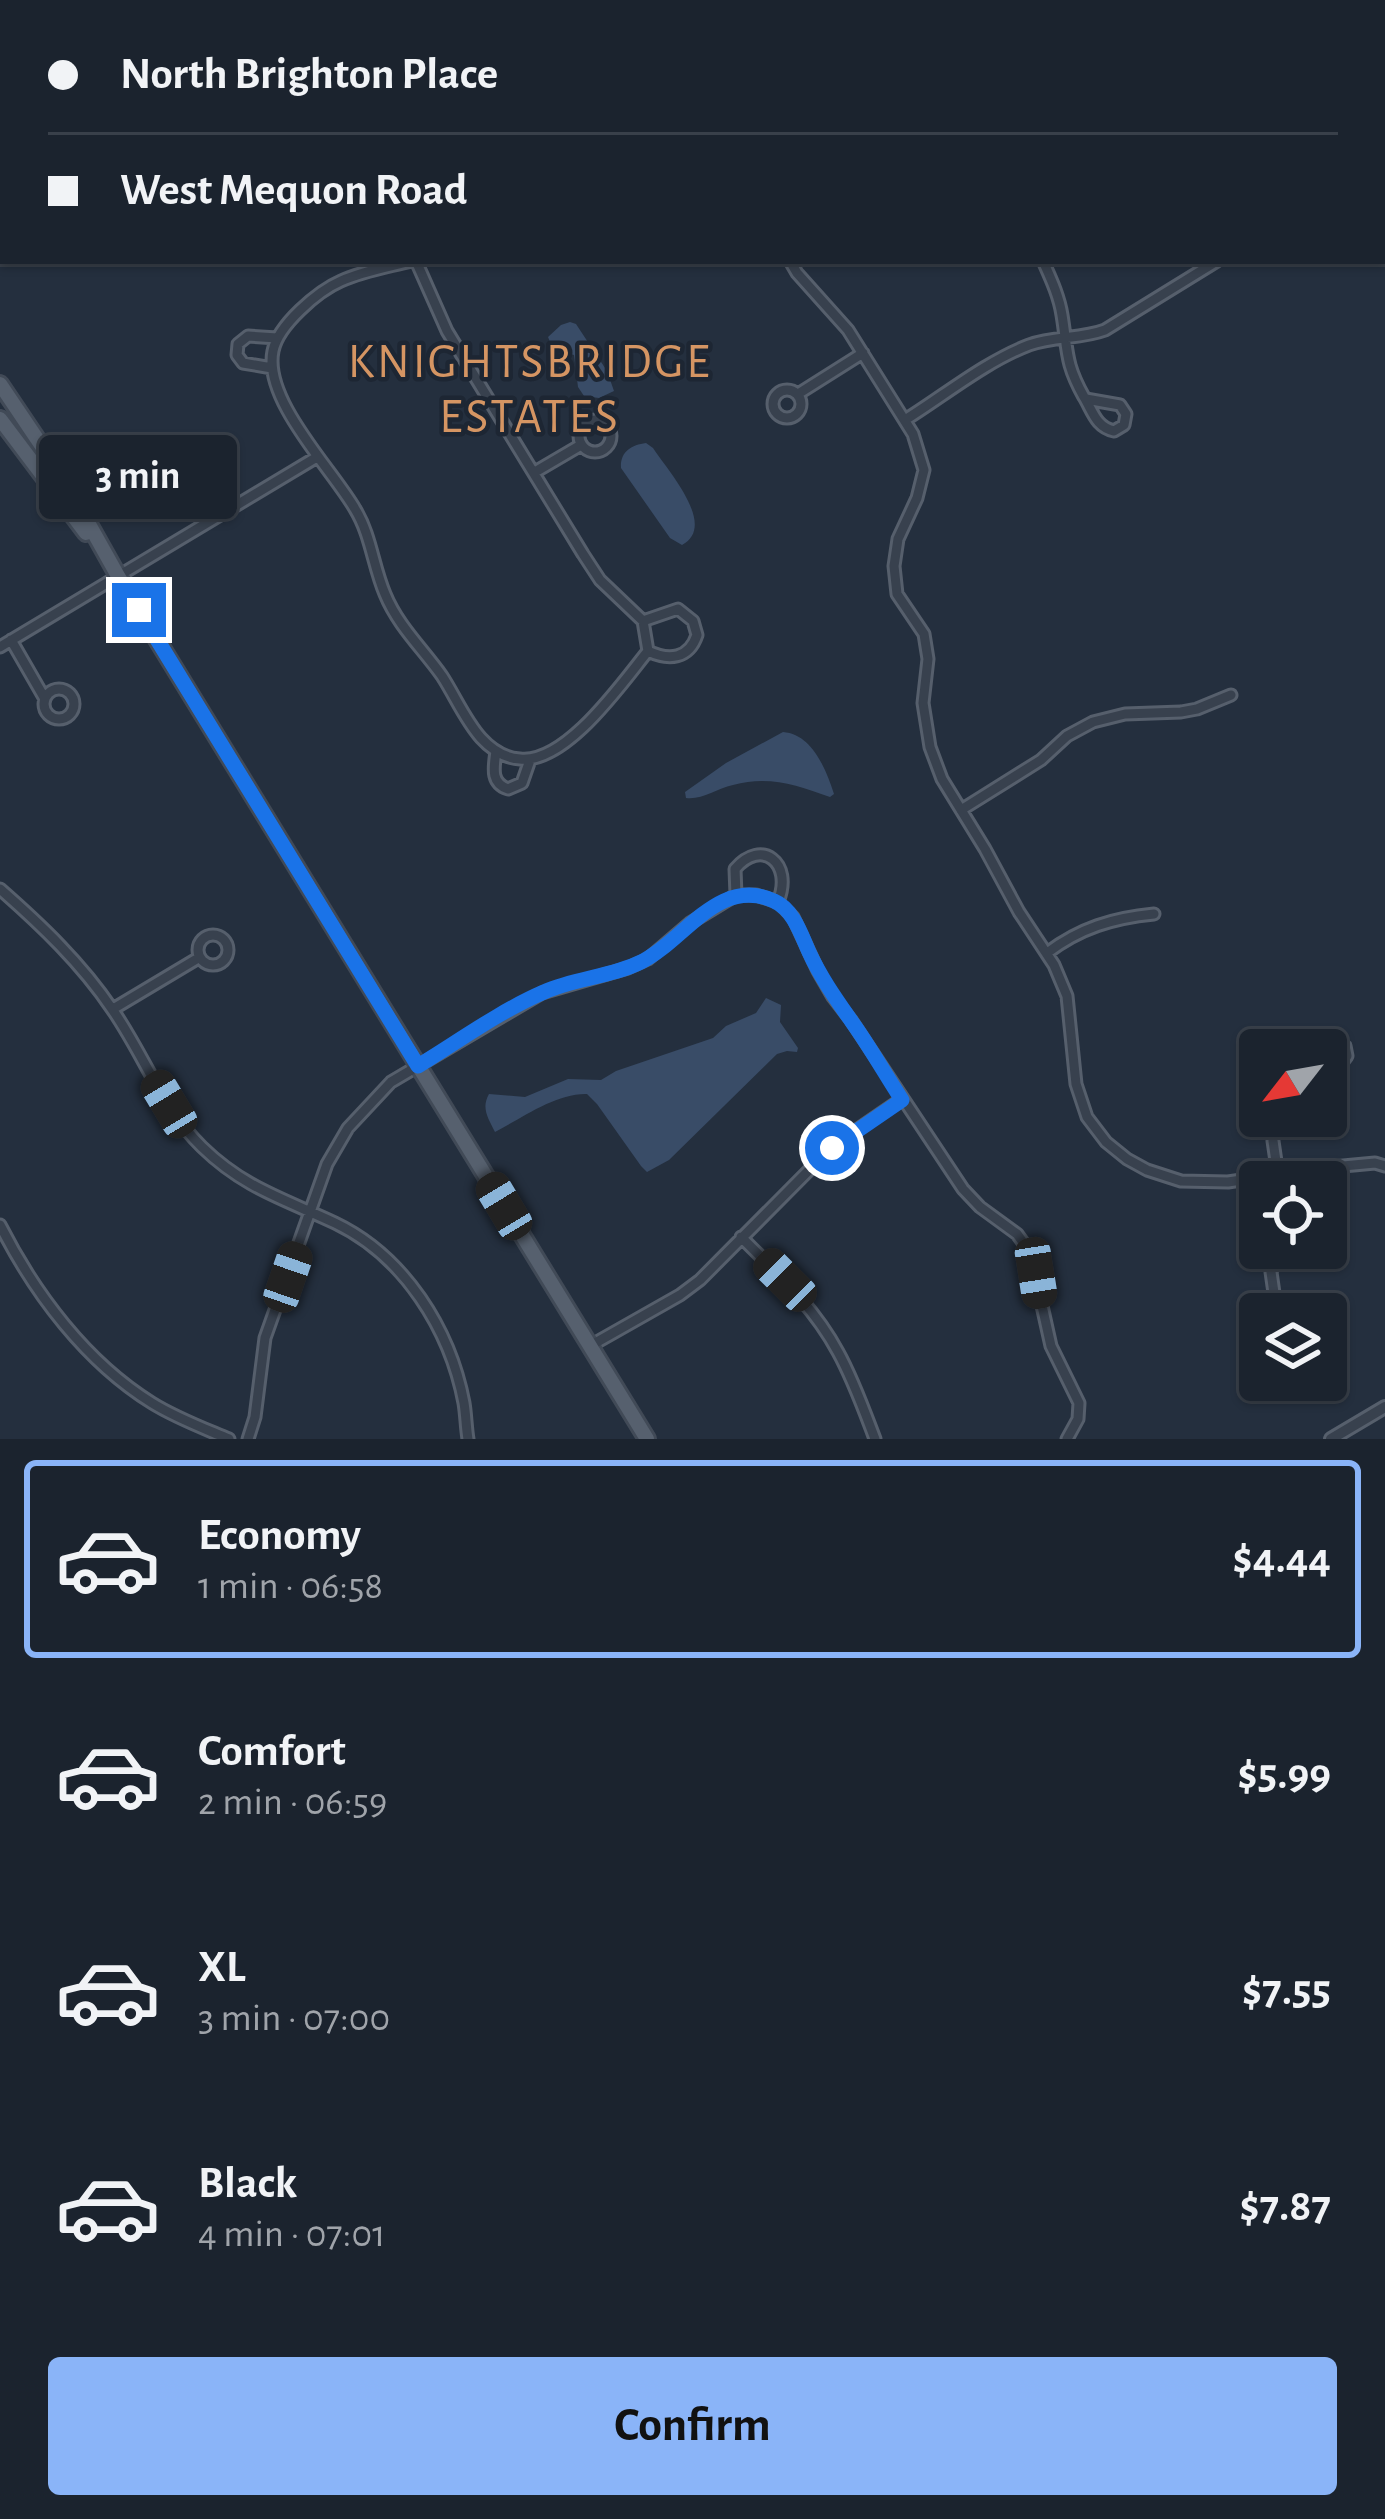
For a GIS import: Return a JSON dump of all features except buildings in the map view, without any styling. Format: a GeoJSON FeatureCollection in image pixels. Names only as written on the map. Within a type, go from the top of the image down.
{"type":"FeatureCollection","features":[{"type":"Feature","properties":{"kind":"main road"},"geometry":{"type":"LineString","coordinates":[[0,385],[62,476],[118,576],[647,1439]]}},
{"type":"Feature","properties":{"kind":"main road"},"geometry":{"type":"LineString","coordinates":[[0,419],[118,576]]}},
{"type":"Feature","properties":{"kind":"street"},"geometry":{"type":"LineString","coordinates":[[403,264],[339,281],[292,317],[277,338],[272,368],[286,407],[362,521],[383,590],[398,619],[476,731],[496,752],[530,760],[562,745],[601,708],[648,651],[643,620],[599,580],[447,331],[415,264]]}},
{"type":"Feature","properties":{"kind":"street"},"geometry":{"type":"LineString","coordinates":[[792,264],[848,330],[914,434],[924,470],[898,539],[894,566],[897,594],[924,634],[928,659],[923,703],[930,747],[942,778],[1047,953],[1067,996],[1076,1084],[1087,1117],[1106,1142],[1147,1170],[1181,1181],[1239,1181]]}},
{"type":"Feature","properties":{"kind":"street"},"geometry":{"type":"LineString","coordinates":[[1044,264],[1062,314],[1070,370],[1094,417],[1106,430],[1118,430],[1126,422],[1120,405],[1085,399]]}},
{"type":"Feature","properties":{"kind":"street"},"geometry":{"type":"LineString","coordinates":[[905,419],[1016,350],[1105,330],[1212,264]]}},
{"type":"Feature","properties":{"kind":"street"},"geometry":{"type":"LineString","coordinates":[[272,368],[243,363],[237,355],[238,344],[248,336],[277,338]]}},
{"type":"Feature","properties":{"kind":"street"},"geometry":{"type":"LineString","coordinates":[[798,394],[862,352]]}},
{"type":"Feature","properties":{"kind":"street"},"geometry":{"type":"LineString","coordinates":[[535,472],[581,445]]}},
{"type":"Feature","properties":{"kind":"street"},"geometry":{"type":"LineString","coordinates":[[46,699],[5,644],[317,457]]}},
{"type":"Feature","properties":{"kind":"street"},"geometry":{"type":"LineString","coordinates":[[643,620],[678,609],[693,621],[697,635],[686,652],[673,658],[648,651]]}},
{"type":"Feature","properties":{"kind":"street"},"geometry":{"type":"LineString","coordinates":[[961,810],[1093,722],[1125,714],[1197,709],[1232,695]]}},
{"type":"Feature","properties":{"kind":"street"},"geometry":{"type":"LineString","coordinates":[[496,752],[494,776],[508,789],[522,782],[530,760]]}},
{"type":"Feature","properties":{"kind":"street"},"geometry":{"type":"LineString","coordinates":[[736,895],[734,869],[747,857],[759,855],[772,859],[785,879],[778,902]]}},
{"type":"Feature","properties":{"kind":"street"},"geometry":{"type":"LineString","coordinates":[[0,889],[60,945],[112,1009],[169,1104],[200,1145],[254,1188],[367,1241],[404,1276],[435,1321],[455,1371],[468,1439]]}},
{"type":"Feature","properties":{"kind":"street"},"geometry":{"type":"LineString","coordinates":[[248,1439],[259,1398],[265,1339],[327,1164],[348,1128],[391,1082],[542,992],[628,968],[736,895],[756,895],[778,902],[793,917],[832,997],[963,1189],[1017,1234],[1030,1252],[1050,1342],[1078,1403],[1078,1419],[1067,1439]]}},
{"type":"Feature","properties":{"kind":"street"},"geometry":{"type":"LineString","coordinates":[[1047,953],[1099,923],[1154,914]]}},
{"type":"Feature","properties":{"kind":"street"},"geometry":{"type":"LineString","coordinates":[[112,1009],[200,957]]}},
{"type":"Feature","properties":{"kind":"street"},"geometry":{"type":"LineString","coordinates":[[590,1346],[691,1287],[832,1148],[902,1100]]}},
{"type":"Feature","properties":{"kind":"street"},"geometry":{"type":"LineString","coordinates":[[1347,1167],[1375,1162],[1385,1166]]}},
{"type":"Feature","properties":{"kind":"street"},"geometry":{"type":"LineString","coordinates":[[0,1225],[34,1285],[85,1347],[151,1402],[230,1439]]}},
{"type":"Feature","properties":{"kind":"street"},"geometry":{"type":"LineString","coordinates":[[741,1237],[785,1280],[827,1334],[874,1439]]}},
{"type":"Feature","properties":{"kind":"street"},"geometry":{"type":"LineString","coordinates":[[1331,1439],[1385,1407]]}},
{"type":"Feature","properties":{"kind":"water"},"geometry":{"type":"Polygon","coordinates":[[[570,322],[607,371],[614,391],[599,398],[584,396],[578,387],[574,355],[553,349],[548,337],[570,322]]]}},
{"type":"Feature","properties":{"kind":"water"},"geometry":{"type":"Polygon","coordinates":[[[646,443],[693,512],[692,536],[682,545],[670,538],[621,468],[628,450],[646,443]]]}},
{"type":"Feature","properties":{"kind":"water"},"geometry":{"type":"Polygon","coordinates":[[[783,732],[810,746],[834,794],[830,797],[794,785],[758,781],[686,798],[685,792],[726,763],[783,732]]]}},
{"type":"Feature","properties":{"kind":"water"},"geometry":{"type":"Polygon","coordinates":[[[766,998],[781,1005],[780,1022],[797,1052],[777,1054],[669,1160],[647,1172],[587,1094],[551,1102],[495,1132],[488,1118],[489,1094],[525,1097],[568,1079],[601,1080],[713,1038],[726,1026],[756,1013],[766,998]]]}},
{"type":"Feature","properties":{"kind":"district","name":"KNIGHTSBRIDGE ESTATES"},"geometry":{"type":"Point","coordinates":[530,390]}},
{"type":"Feature","properties":{"kind":"route"},"geometry":{"type":"LineString","coordinates":[[139,610],[418,1066],[542,992],[628,968],[648,958],[708,910],[736,895],[756,895],[778,902],[793,917],[832,997],[902,1100],[832,1148]]}}]}
